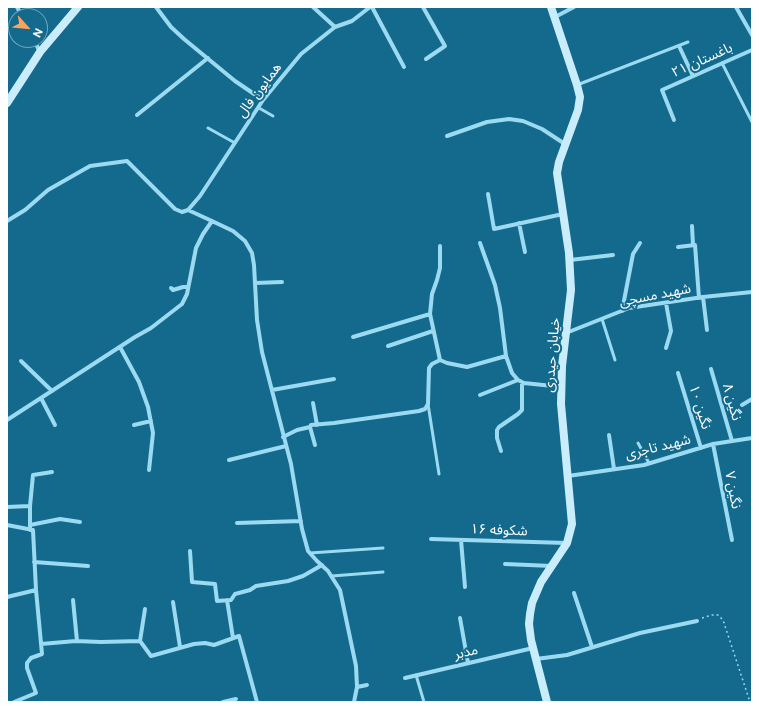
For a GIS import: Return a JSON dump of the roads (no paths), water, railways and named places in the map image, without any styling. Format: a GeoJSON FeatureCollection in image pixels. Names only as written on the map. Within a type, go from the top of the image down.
{"type":"FeatureCollection","features":[{"type":"Feature","properties":{"kind":"street"},"geometry":{"type":"LineString","coordinates":[[7,102],[40,52],[78,7]]}},
{"type":"Feature","properties":{"kind":"street"},"geometry":{"type":"LineString","coordinates":[[156,7],[171,26],[235,81],[263,100]]}},
{"type":"Feature","properties":{"kind":"street"},"geometry":{"type":"LineString","coordinates":[[313,7],[335,27]]}},
{"type":"Feature","properties":{"kind":"street"},"geometry":{"type":"LineString","coordinates":[[371,7],[404,67]]}},
{"type":"Feature","properties":{"kind":"street","name":"همایون فال"},"geometry":{"type":"LineString","coordinates":[[188,210],[200,196],[248,122],[255,115],[263,100],[300,54],[335,27],[352,20],[371,7]]}},
{"type":"Feature","properties":{"kind":"street"},"geometry":{"type":"LineString","coordinates":[[423,7],[445,46],[426,59]]}},
{"type":"Feature","properties":{"kind":"street","name":"خیابان حیدری"},"geometry":{"type":"LineString","coordinates":[[547,702],[535,659],[529,624],[532,603],[541,582],[567,543],[572,516],[561,404],[566,333],[571,290],[570,260],[557,173],[559,162],[578,110],[580,96],[578,85],[551,7]]}},
{"type":"Feature","properties":{"kind":"street"},"geometry":{"type":"LineString","coordinates":[[555,17],[574,7]]}},
{"type":"Feature","properties":{"kind":"street"},"geometry":{"type":"LineString","coordinates":[[736,7],[752,35]]}},
{"type":"Feature","properties":{"kind":"street"},"geometry":{"type":"LineString","coordinates":[[679,46],[693,76]]}},
{"type":"Feature","properties":{"kind":"street"},"geometry":{"type":"LineString","coordinates":[[38,48],[40,52]]}},
{"type":"Feature","properties":{"kind":"street","name":"باغستان ۲۱"},"geometry":{"type":"LineString","coordinates":[[674,120],[662,90],[752,50]]}},
{"type":"Feature","properties":{"kind":"street"},"geometry":{"type":"LineString","coordinates":[[137,115],[208,58]]}},
{"type":"Feature","properties":{"kind":"street"},"geometry":{"type":"LineString","coordinates":[[447,136],[487,122],[509,119],[523,121],[542,128],[566,144]]}},
{"type":"Feature","properties":{"kind":"street"},"geometry":{"type":"LineString","coordinates":[[7,221],[25,210],[48,190],[90,166],[127,161],[175,209],[182,212],[188,210],[233,231],[245,241],[252,253],[257,320],[262,352],[284,436],[304,536],[310,553],[328,571],[340,590],[356,666],[357,686],[354,702]]}},
{"type":"Feature","properties":{"kind":"street"},"geometry":{"type":"LineString","coordinates":[[488,194],[494,229],[563,214]]}},
{"type":"Feature","properties":{"kind":"street"},"geometry":{"type":"LineString","coordinates":[[7,420],[151,328],[182,304],[187,294],[196,248],[212,221]]}},
{"type":"Feature","properties":{"kind":"street"},"geometry":{"type":"LineString","coordinates":[[519,223],[524,252]]}},
{"type":"Feature","properties":{"kind":"street"},"geometry":{"type":"LineString","coordinates":[[692,226],[701,298],[707,330]]}},
{"type":"Feature","properties":{"kind":"street"},"geometry":{"type":"LineString","coordinates":[[480,243],[495,285],[500,308],[506,356],[512,373],[520,381],[523,404],[522,410],[499,426],[497,430],[497,438],[501,451]]}},
{"type":"Feature","properties":{"kind":"street"},"geometry":{"type":"LineString","coordinates":[[622,311],[633,254],[640,243]]}},
{"type":"Feature","properties":{"kind":"street"},"geometry":{"type":"LineString","coordinates":[[678,247],[694,245]]}},
{"type":"Feature","properties":{"kind":"street"},"geometry":{"type":"LineString","coordinates":[[440,246],[440,268],[432,294],[430,314],[440,360]]}},
{"type":"Feature","properties":{"kind":"street"},"geometry":{"type":"LineString","coordinates":[[570,260],[613,255]]}},
{"type":"Feature","properties":{"kind":"street"},"geometry":{"type":"LineString","coordinates":[[255,283],[282,282]]}},
{"type":"Feature","properties":{"kind":"street"},"geometry":{"type":"LineString","coordinates":[[171,288],[173,290],[188,287]]}},
{"type":"Feature","properties":{"kind":"street","name":"شهید مسچی"},"geometry":{"type":"LineString","coordinates":[[566,333],[629,308],[752,292]]}},
{"type":"Feature","properties":{"kind":"street"},"geometry":{"type":"LineString","coordinates":[[666,303],[671,331],[666,348]]}},
{"type":"Feature","properties":{"kind":"street"},"geometry":{"type":"LineString","coordinates":[[353,337],[430,314]]}},
{"type":"Feature","properties":{"kind":"street"},"geometry":{"type":"LineString","coordinates":[[388,346],[434,331]]}},
{"type":"Feature","properties":{"kind":"street"},"geometry":{"type":"LineString","coordinates":[[120,347],[139,382],[148,407],[153,433],[149,470]]}},
{"type":"Feature","properties":{"kind":"street"},"geometry":{"type":"LineString","coordinates":[[284,436],[297,430],[310,428],[311,426],[425,409],[428,404],[429,368],[432,364],[440,360],[467,367],[506,356]]}},
{"type":"Feature","properties":{"kind":"street"},"geometry":{"type":"LineString","coordinates":[[21,361],[52,391]]}},
{"type":"Feature","properties":{"kind":"street","name":"نگین ۸"},"geometry":{"type":"LineString","coordinates":[[711,369],[732,442]]}},
{"type":"Feature","properties":{"kind":"street","name":"نگین ۱۰"},"geometry":{"type":"LineString","coordinates":[[678,373],[701,448]]}},
{"type":"Feature","properties":{"kind":"street"},"geometry":{"type":"LineString","coordinates":[[272,390],[334,379]]}},
{"type":"Feature","properties":{"kind":"street"},"geometry":{"type":"LineString","coordinates":[[480,395],[520,381],[562,387]]}},
{"type":"Feature","properties":{"kind":"street"},"geometry":{"type":"LineString","coordinates":[[41,398],[55,425]]}},
{"type":"Feature","properties":{"kind":"street"},"geometry":{"type":"LineString","coordinates":[[742,404],[752,400]]}},
{"type":"Feature","properties":{"kind":"street"},"geometry":{"type":"LineString","coordinates":[[313,403],[317,425]]}},
{"type":"Feature","properties":{"kind":"street"},"geometry":{"type":"LineString","coordinates":[[134,425],[151,421]]}},
{"type":"Feature","properties":{"kind":"street"},"geometry":{"type":"LineString","coordinates":[[310,428],[315,445]]}},
{"type":"Feature","properties":{"kind":"street"},"geometry":{"type":"LineString","coordinates":[[609,435],[614,469]]}},
{"type":"Feature","properties":{"kind":"street","name":"شهید تاجری"},"geometry":{"type":"LineString","coordinates":[[568,476],[649,463],[713,444],[752,438]]}},
{"type":"Feature","properties":{"kind":"street","name":"نگین ۷"},"geometry":{"type":"LineString","coordinates":[[713,444],[732,540]]}},
{"type":"Feature","properties":{"kind":"street"},"geometry":{"type":"LineString","coordinates":[[229,460],[286,446]]}},
{"type":"Feature","properties":{"kind":"street"},"geometry":{"type":"LineString","coordinates":[[14,702],[36,693],[27,668],[27,663],[31,658],[42,654],[36,590],[33,530],[30,527],[30,506],[33,475],[52,472]]}},
{"type":"Feature","properties":{"kind":"street"},"geometry":{"type":"LineString","coordinates":[[7,507],[30,506]]}},
{"type":"Feature","properties":{"kind":"street"},"geometry":{"type":"LineString","coordinates":[[7,525],[30,527],[60,519],[80,522]]}},
{"type":"Feature","properties":{"kind":"street"},"geometry":{"type":"LineString","coordinates":[[238,523],[301,521]]}},
{"type":"Feature","properties":{"kind":"street","name":"شکوفه ۱۶"},"geometry":{"type":"LineString","coordinates":[[431,539],[567,543]]}},
{"type":"Feature","properties":{"kind":"street"},"geometry":{"type":"LineString","coordinates":[[461,540],[465,587]]}},
{"type":"Feature","properties":{"kind":"street"},"geometry":{"type":"LineString","coordinates":[[190,551],[192,582],[215,584],[216,601],[231,600],[235,594],[250,590],[256,586],[288,581],[322,566]]}},
{"type":"Feature","properties":{"kind":"street"},"geometry":{"type":"LineString","coordinates":[[34,562],[88,566]]}},
{"type":"Feature","properties":{"kind":"street"},"geometry":{"type":"LineString","coordinates":[[505,564],[552,566]]}},
{"type":"Feature","properties":{"kind":"street"},"geometry":{"type":"LineString","coordinates":[[7,597],[36,590]]}},
{"type":"Feature","properties":{"kind":"street"},"geometry":{"type":"LineString","coordinates":[[574,593],[592,647]]}},
{"type":"Feature","properties":{"kind":"street"},"geometry":{"type":"LineString","coordinates":[[73,600],[77,641]]}},
{"type":"Feature","properties":{"kind":"street"},"geometry":{"type":"LineString","coordinates":[[227,600],[233,638]]}},
{"type":"Feature","properties":{"kind":"street"},"geometry":{"type":"LineString","coordinates":[[173,602],[180,647]]}},
{"type":"Feature","properties":{"kind":"street"},"geometry":{"type":"LineString","coordinates":[[145,609],[140,641],[152,656],[180,647],[206,643],[214,645],[239,636],[257,702]]}},
{"type":"Feature","properties":{"kind":"street"},"geometry":{"type":"LineString","coordinates":[[460,618],[468,663]]}},
{"type":"Feature","properties":{"kind":"street"},"geometry":{"type":"LineString","coordinates":[[535,659],[567,655],[640,633],[697,621]]}},
{"type":"Feature","properties":{"kind":"street"},"geometry":{"type":"LineString","coordinates":[[41,644],[77,641],[140,641]]}},
{"type":"Feature","properties":{"kind":"street","name":"مدبر"},"geometry":{"type":"LineString","coordinates":[[405,678],[533,648]]}},
{"type":"Feature","properties":{"kind":"street"},"geometry":{"type":"LineString","coordinates":[[357,686],[367,685]]}},
{"type":"Feature","properties":{"kind":"street"},"geometry":{"type":"LineString","coordinates":[[223,702],[236,699]]}},
{"type":"Feature","properties":{"kind":"lane"},"geometry":{"type":"LineString","coordinates":[[578,85],[688,42]]}},
{"type":"Feature","properties":{"kind":"lane"},"geometry":{"type":"LineString","coordinates":[[722,63],[752,122]]}},
{"type":"Feature","properties":{"kind":"lane"},"geometry":{"type":"LineString","coordinates":[[259,108],[273,116]]}},
{"type":"Feature","properties":{"kind":"lane"},"geometry":{"type":"LineString","coordinates":[[208,128],[235,143]]}},
{"type":"Feature","properties":{"kind":"lane"},"geometry":{"type":"LineString","coordinates":[[602,319],[615,360]]}},
{"type":"Feature","properties":{"kind":"lane"},"geometry":{"type":"LineString","coordinates":[[428,404],[439,474]]}},
{"type":"Feature","properties":{"kind":"lane"},"geometry":{"type":"LineString","coordinates":[[638,443],[649,463]]}},
{"type":"Feature","properties":{"kind":"lane"},"geometry":{"type":"LineString","coordinates":[[310,553],[383,548]]}},
{"type":"Feature","properties":{"kind":"lane"},"geometry":{"type":"LineString","coordinates":[[332,576],[383,572]]}},
{"type":"Feature","properties":{"kind":"lane"},"geometry":{"type":"LineString","coordinates":[[416,675],[424,702]]}}]}
